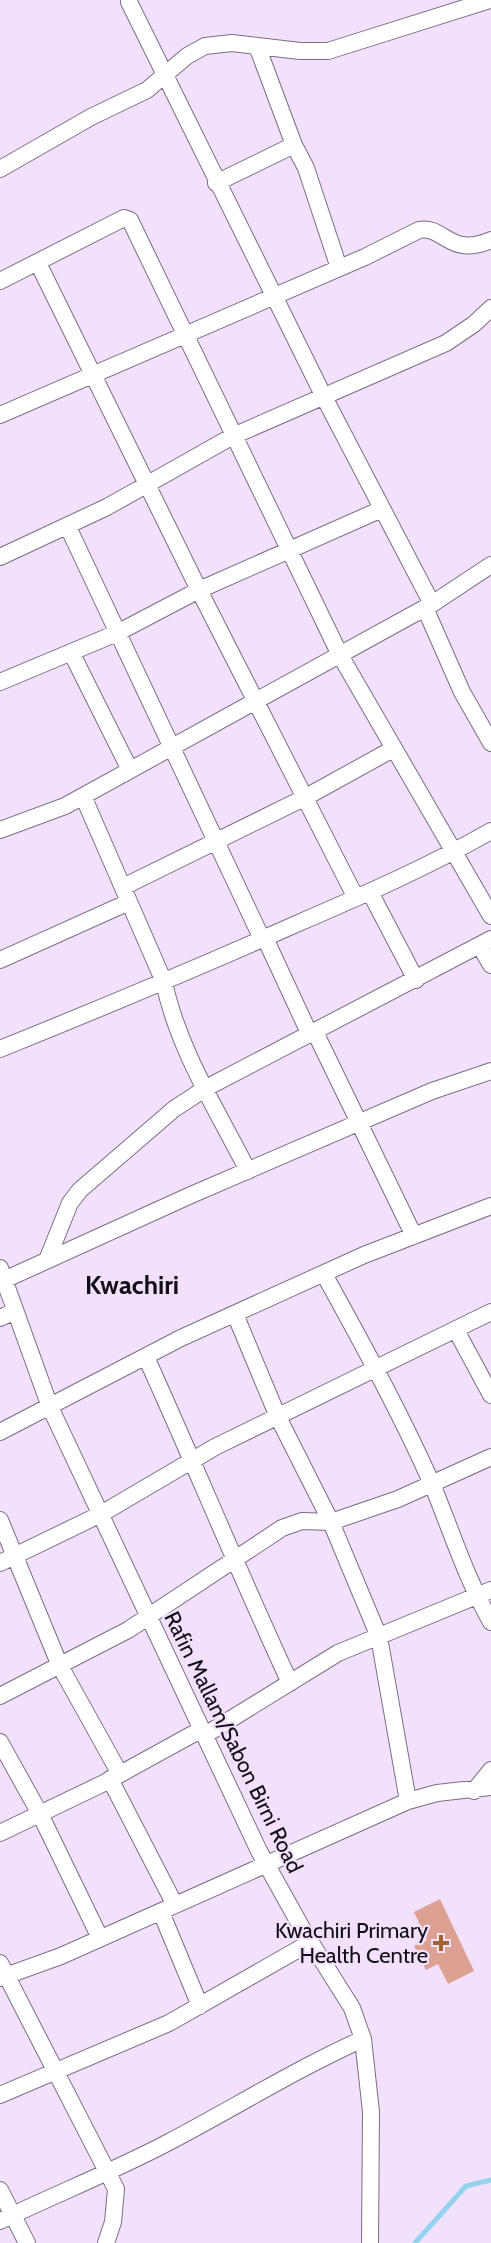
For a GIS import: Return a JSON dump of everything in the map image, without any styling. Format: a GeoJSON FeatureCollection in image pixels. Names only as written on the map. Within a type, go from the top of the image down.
{"type":"FeatureCollection","features":[{"type":"Feature","properties":{"kind":"street"},"geometry":{"type":"LineString","coordinates":[[0,169],[91,117],[147,90],[187,56],[205,46],[232,44],[300,51],[328,51],[490,0]]}},
{"type":"Feature","properties":{"kind":"street"},"geometry":{"type":"LineString","coordinates":[[129,2],[216,183],[382,509],[429,606],[466,700],[491,743]]}},
{"type":"Feature","properties":{"kind":"street"},"geometry":{"type":"LineString","coordinates":[[257,46],[294,145],[306,168],[339,268]]}},
{"type":"Feature","properties":{"kind":"street"},"geometry":{"type":"LineString","coordinates":[[216,183],[294,145]]}},
{"type":"Feature","properties":{"kind":"street"},"geometry":{"type":"LineString","coordinates":[[0,281],[124,218],[130,220],[183,335],[340,656],[491,916]]}},
{"type":"Feature","properties":{"kind":"street"},"geometry":{"type":"LineString","coordinates":[[1,411],[95,374],[424,229],[466,247],[491,240]]}},
{"type":"Feature","properties":{"kind":"street"},"geometry":{"type":"LineString","coordinates":[[38,263],[95,374],[199,590],[306,797],[416,980]]}},
{"type":"Feature","properties":{"kind":"street"},"geometry":{"type":"LineString","coordinates":[[0,558],[68,527],[147,486],[233,436],[446,343],[474,324],[491,308]]}},
{"type":"Feature","properties":{"kind":"street"},"geometry":{"type":"LineString","coordinates":[[0,682],[117,633],[199,590],[287,549],[382,509]]}},
{"type":"Feature","properties":{"kind":"street"},"geometry":{"type":"LineString","coordinates":[[68,527],[216,843],[414,1236]]}},
{"type":"Feature","properties":{"kind":"street"},"geometry":{"type":"LineString","coordinates":[[0,830],[65,806],[429,606],[491,565]]}},
{"type":"Feature","properties":{"kind":"street"},"geometry":{"type":"LineString","coordinates":[[71,652],[130,770]]}},
{"type":"Feature","properties":{"kind":"street"},"geometry":{"type":"LineString","coordinates":[[0,960],[393,749]]}},
{"type":"Feature","properties":{"kind":"street"},"geometry":{"type":"LineString","coordinates":[[83,796],[164,982],[170,1010],[181,1039],[248,1171]]}},
{"type":"Feature","properties":{"kind":"street"},"geometry":{"type":"LineString","coordinates":[[0,1049],[164,982],[363,895],[454,852],[491,831]]}},
{"type":"Feature","properties":{"kind":"street"},"geometry":{"type":"LineString","coordinates":[[47,1260],[70,1203],[80,1190],[174,1109],[206,1088],[486,942],[491,965]]}},
{"type":"Feature","properties":{"kind":"street"},"geometry":{"type":"LineString","coordinates":[[2,1274],[47,1260],[432,1091],[491,1071]]}},
{"type":"Feature","properties":{"kind":"street"},"geometry":{"type":"LineString","coordinates":[[0,1432],[235,1314],[414,1236],[491,1206]]}},
{"type":"Feature","properties":{"kind":"street","name":"Rafin Mallam/Sabon Birni Road"},"geometry":{"type":"LineString","coordinates":[[2,1274],[8,1315],[203,1732],[267,1865],[352,2008],[363,2039],[371,2112],[370,2239]]}},
{"type":"Feature","properties":{"kind":"street"},"geometry":{"type":"LineString","coordinates":[[324,1274],[377,1369],[484,1593],[491,1622]]}},
{"type":"Feature","properties":{"kind":"street"},"geometry":{"type":"LineString","coordinates":[[7,1559],[101,1514],[192,1460],[491,1312]]}},
{"type":"Feature","properties":{"kind":"street"},"geometry":{"type":"LineString","coordinates":[[235,1314],[278,1417],[331,1522],[380,1637],[408,1801]]}},
{"type":"Feature","properties":{"kind":"street"},"geometry":{"type":"LineString","coordinates":[[456,1330],[491,1395]]}},
{"type":"Feature","properties":{"kind":"street"},"geometry":{"type":"LineString","coordinates":[[146,1357],[192,1460],[233,1561],[290,1683]]}},
{"type":"Feature","properties":{"kind":"street"},"geometry":{"type":"LineString","coordinates":[[0,1696],[60,1666],[149,1616],[282,1528],[302,1521],[331,1522],[398,1499],[491,1457]]}},
{"type":"Feature","properties":{"kind":"street"},"geometry":{"type":"LineString","coordinates":[[0,1520],[7,1559],[115,1777],[168,1908],[200,2006]]}},
{"type":"Feature","properties":{"kind":"street"},"geometry":{"type":"LineString","coordinates":[[0,1833],[203,1732],[338,1653],[484,1593]]}},
{"type":"Feature","properties":{"kind":"street"},"geometry":{"type":"LineString","coordinates":[[0,1742],[40,1814],[100,1938]]}},
{"type":"Feature","properties":{"kind":"street"},"geometry":{"type":"LineString","coordinates":[[474,1791],[491,1770]]}},
{"type":"Feature","properties":{"kind":"street"},"geometry":{"type":"LineString","coordinates":[[106,2243],[116,2204],[116,2189],[2,1972],[100,1938],[408,1801],[437,1793],[474,1791],[491,1787]]}},
{"type":"Feature","properties":{"kind":"street"},"geometry":{"type":"LineString","coordinates":[[0,2095],[169,2023],[311,1942]]}},
{"type":"Feature","properties":{"kind":"street"},"geometry":{"type":"LineString","coordinates":[[6,2218],[107,2174],[235,2108],[318,2058],[363,2039]]}},
{"type":"Feature","properties":{"kind":"street"},"geometry":{"type":"LineString","coordinates":[[0,2190],[6,2218],[27,2243]]}},
{"type":"Feature","properties":{"kind":"building","name":"Kwachiri Primary Health Centre"},"geometry":{"type":"Polygon","coordinates":[[[440,1899],[474,1971],[448,1984],[438,1964],[426,1970],[414,1946],[427,1940],[414,1912],[440,1899]]]}},
{"type":"Feature","properties":{"kind":"waterway"},"geometry":{"type":"LineString","coordinates":[[415,2243],[466,2186],[491,2180]]}},
{"type":"Feature","properties":{"kind":"place","name":"Kwachiri Primary Health Centre"},"geometry":{"type":"Point","coordinates":[441,1943]}},
{"type":"Feature","properties":{"kind":"district","name":"Kwachiri"},"geometry":{"type":"Point","coordinates":[132,1285]}}]}
